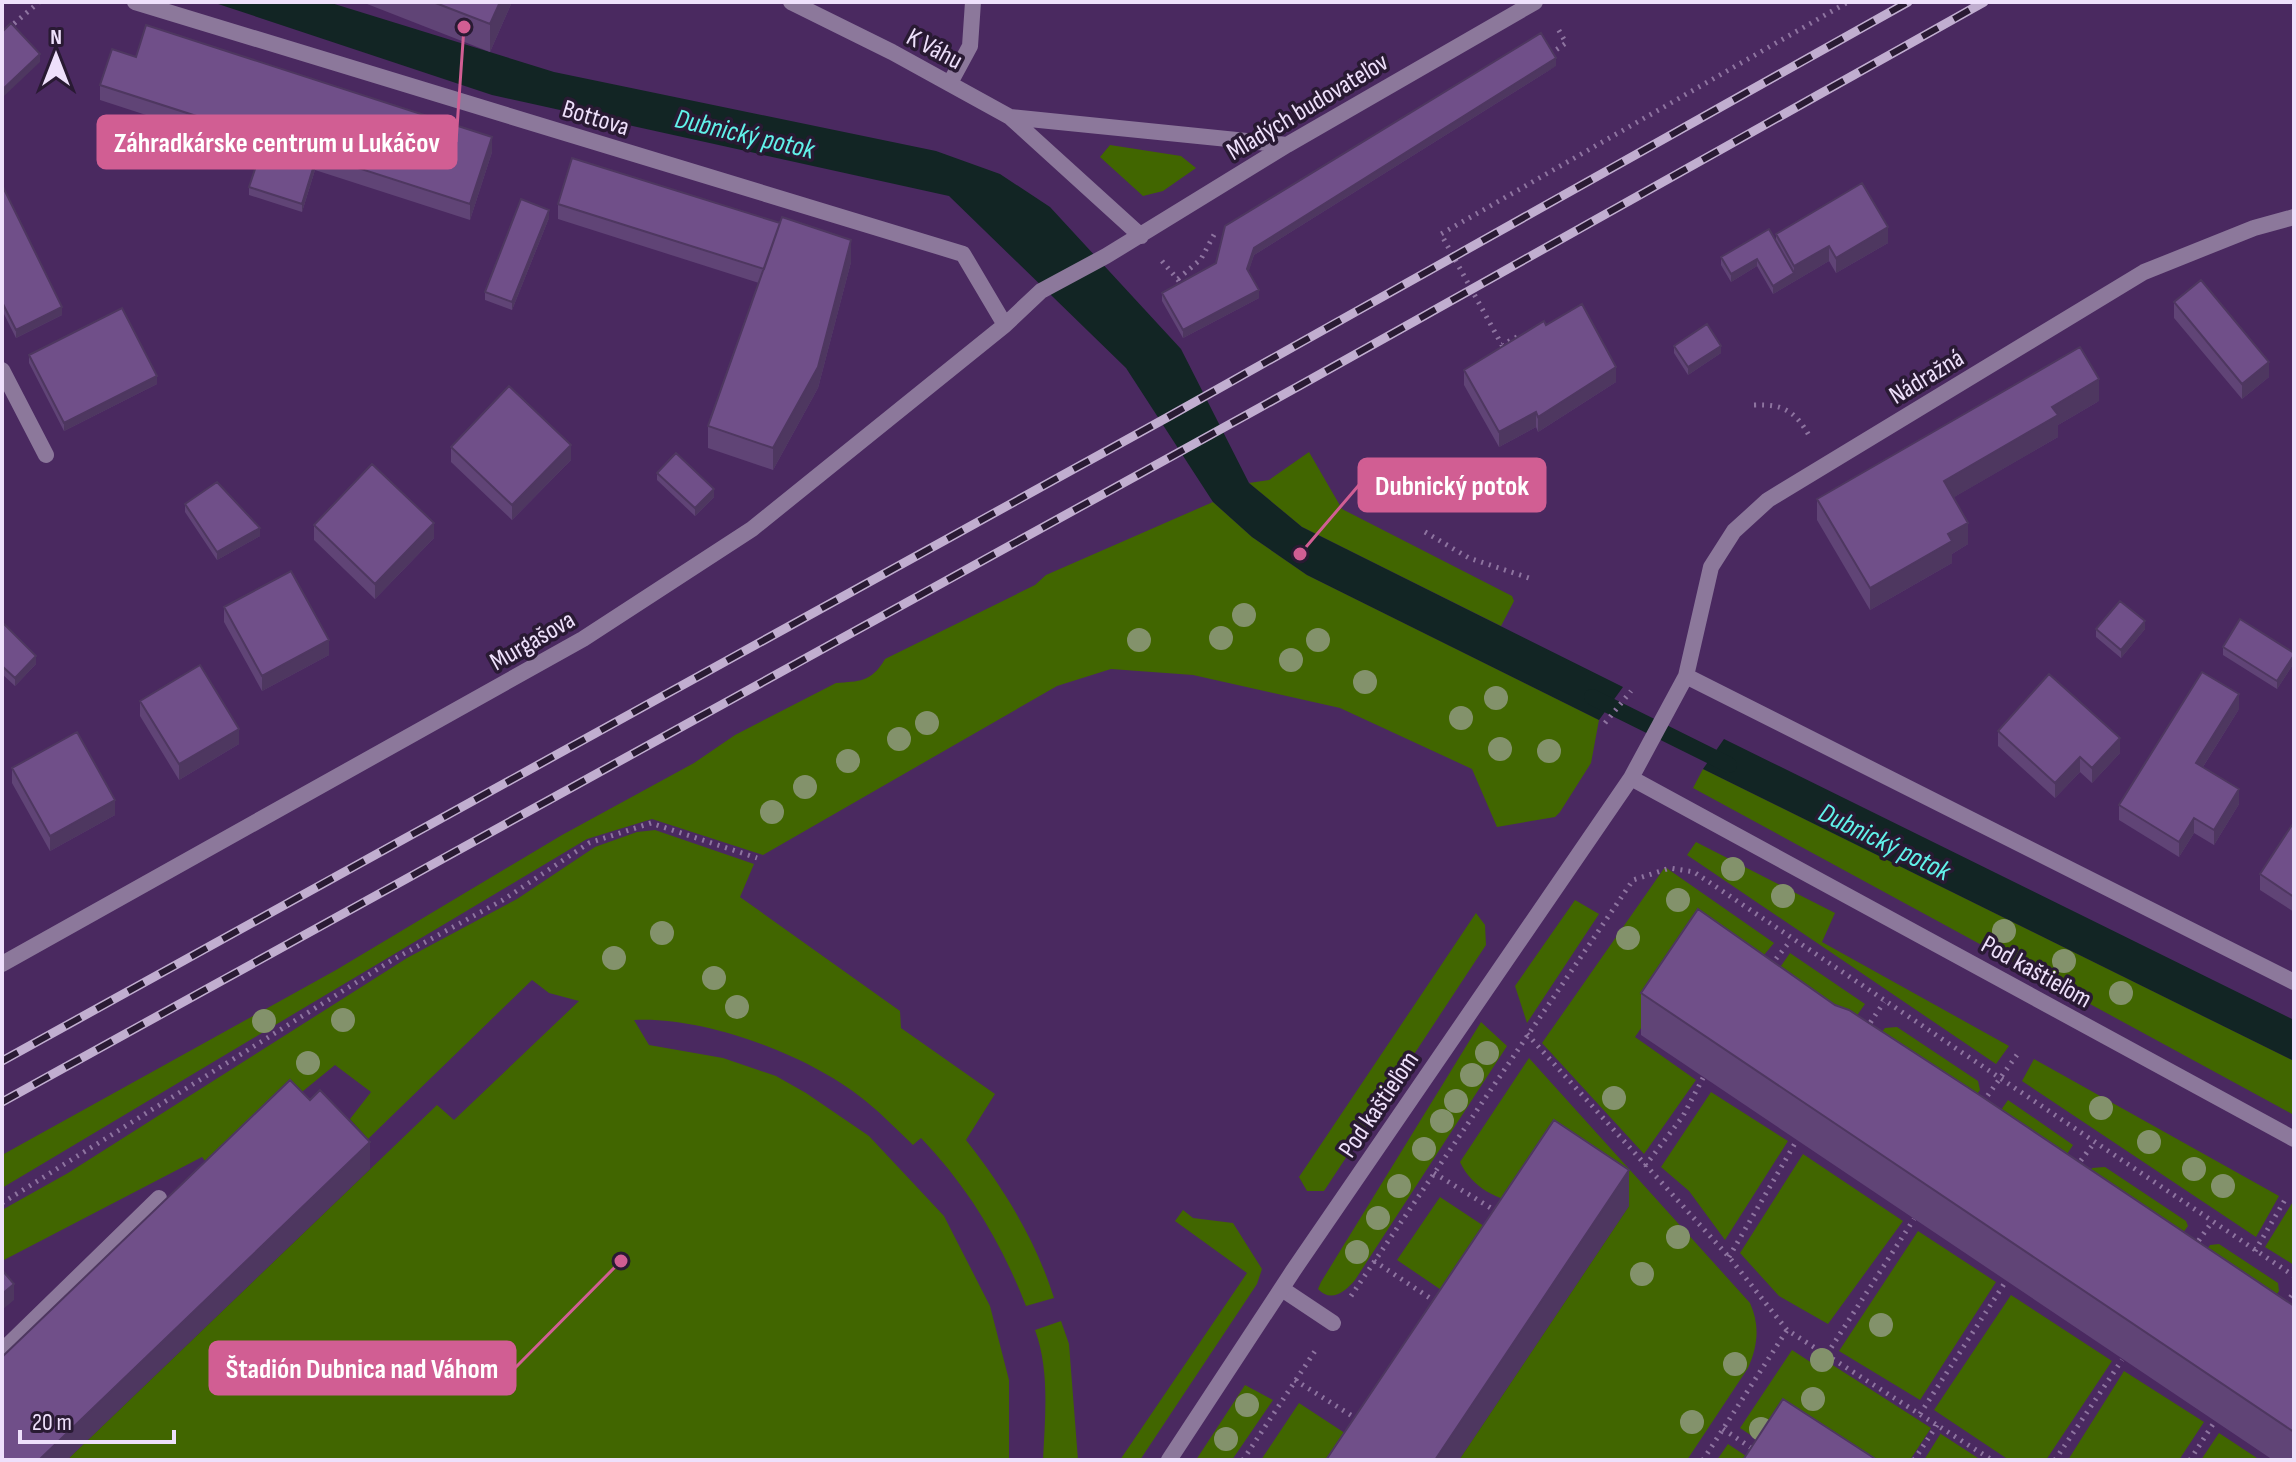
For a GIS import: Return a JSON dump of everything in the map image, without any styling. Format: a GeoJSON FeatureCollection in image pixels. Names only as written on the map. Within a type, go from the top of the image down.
{"type":"FeatureCollection","features":[{"type":"Feature","properties":{"kind":"street","name":"Bottova"},"geometry":{"type":"LineString","coordinates":[[135,2],[963,254],[1005,325]]}},
{"type":"Feature","properties":{"kind":"street","name":"K Váhu"},"geometry":{"type":"LineString","coordinates":[[791,2],[1010,117]]}},
{"type":"Feature","properties":{"kind":"street"},"geometry":{"type":"LineString","coordinates":[[950,83],[970,46],[973,2]]}},
{"type":"Feature","properties":{"kind":"street","name":"Mladých budovateľov"},"geometry":{"type":"LineString","coordinates":[[1041,291],[1141,236],[1287,145],[1535,2]]}},
{"type":"Feature","properties":{"kind":"street"},"geometry":{"type":"LineString","coordinates":[[1010,117],[1287,145]]}},
{"type":"Feature","properties":{"kind":"street"},"geometry":{"type":"LineString","coordinates":[[1010,117],[1141,236]]}},
{"type":"Feature","properties":{"kind":"street","name":"Nádražná"},"geometry":{"type":"LineString","coordinates":[[1686,676],[1711,567],[1734,531],[1768,500],[2144,272],[2254,228],[2294,217]]}},
{"type":"Feature","properties":{"kind":"street","name":"Murgašova"},"geometry":{"type":"LineString","coordinates":[[2,964],[583,639],[752,529],[1005,325],[1041,291]]}},
{"type":"Feature","properties":{"kind":"street"},"geometry":{"type":"LineString","coordinates":[[2,370],[46,455]]}},
{"type":"Feature","properties":{"kind":"street"},"geometry":{"type":"LineString","coordinates":[[1686,676],[2294,982]]}},
{"type":"Feature","properties":{"kind":"street","name":"Pod kaštieľom"},"geometry":{"type":"LineString","coordinates":[[1169,1460],[1631,778],[1686,676]]}},
{"type":"Feature","properties":{"kind":"street","name":"Pod kaštieľom"},"geometry":{"type":"LineString","coordinates":[[1631,778],[2294,1139]]}},
{"type":"Feature","properties":{"kind":"street"},"geometry":{"type":"LineString","coordinates":[[2,1351],[159,1198]]}},
{"type":"Feature","properties":{"kind":"street"},"geometry":{"type":"LineString","coordinates":[[1282,1289],[1333,1323]]}},
{"type":"Feature","properties":{"kind":"path"},"geometry":{"type":"LineString","coordinates":[[2,34],[39,2]]}},
{"type":"Feature","properties":{"kind":"path"},"geometry":{"type":"LineString","coordinates":[[1517,337],[1502,345],[1441,234],[1848,2]]}},
{"type":"Feature","properties":{"kind":"path"},"geometry":{"type":"LineString","coordinates":[[1549,54],[1566,43],[1551,18]]}},
{"type":"Feature","properties":{"kind":"path"},"geometry":{"type":"LineString","coordinates":[[1754,405],[1778,405],[1796,414],[1806,429]]}},
{"type":"Feature","properties":{"kind":"path"},"geometry":{"type":"LineString","coordinates":[[1425,532],[1469,558],[1529,578]]}},
{"type":"Feature","properties":{"kind":"path"},"geometry":{"type":"LineString","coordinates":[[1605,723],[1631,691]]}},
{"type":"Feature","properties":{"kind":"path"},"geometry":{"type":"LineString","coordinates":[[2,1203],[394,959],[503,900],[589,843],[651,823],[757,858]]}},
{"type":"Feature","properties":{"kind":"path"},"geometry":{"type":"LineString","coordinates":[[1243,1460],[1633,880],[1670,868],[1694,872],[2294,1276]]}},
{"type":"Feature","properties":{"kind":"path"},"geometry":{"type":"LineString","coordinates":[[1762,976],[1791,940]]}},
{"type":"Feature","properties":{"kind":"path"},"geometry":{"type":"LineString","coordinates":[[1858,1040],[1884,1002]]}},
{"type":"Feature","properties":{"kind":"path"},"geometry":{"type":"LineString","coordinates":[[1527,1034],[1729,1257],[1787,1330],[1992,1460]]}},
{"type":"Feature","properties":{"kind":"path"},"geometry":{"type":"LineString","coordinates":[[1982,1104],[2019,1052]]}},
{"type":"Feature","properties":{"kind":"path"},"geometry":{"type":"LineString","coordinates":[[1645,1166],[1683,1116],[1703,1078]]}},
{"type":"Feature","properties":{"kind":"path"},"geometry":{"type":"LineString","coordinates":[[1729,1257],[1797,1140]]}},
{"type":"Feature","properties":{"kind":"path"},"geometry":{"type":"LineString","coordinates":[[2067,1179],[2094,1143]]}},
{"type":"Feature","properties":{"kind":"path"},"geometry":{"type":"LineString","coordinates":[[1434,1173],[1510,1220]]}},
{"type":"Feature","properties":{"kind":"path"},"geometry":{"type":"LineString","coordinates":[[2255,1251],[2286,1198]]}},
{"type":"Feature","properties":{"kind":"path"},"geometry":{"type":"LineString","coordinates":[[1827,1354],[1914,1219]]}},
{"type":"Feature","properties":{"kind":"path"},"geometry":{"type":"LineString","coordinates":[[2186,1258],[2213,1222]]}},
{"type":"Feature","properties":{"kind":"path"},"geometry":{"type":"LineString","coordinates":[[1374,1261],[1442,1306]]}},
{"type":"Feature","properties":{"kind":"path"},"geometry":{"type":"LineString","coordinates":[[1920,1414],[2006,1281]]}},
{"type":"Feature","properties":{"kind":"path"},"geometry":{"type":"LineString","coordinates":[[2285,1305],[2294,1292]]}},
{"type":"Feature","properties":{"kind":"path"},"geometry":{"type":"LineString","coordinates":[[1703,1460],[1787,1330]]}},
{"type":"Feature","properties":{"kind":"path"},"geometry":{"type":"LineString","coordinates":[[2055,1460],[2122,1360]]}},
{"type":"Feature","properties":{"kind":"path"},"geometry":{"type":"LineString","coordinates":[[1295,1380],[1358,1420]]}},
{"type":"Feature","properties":{"kind":"path"},"geometry":{"type":"LineString","coordinates":[[2190,1460],[2215,1421]]}},
{"type":"Feature","properties":{"kind":"path"},"geometry":{"type":"LineString","coordinates":[[1914,1460],[1937,1425]]}},
{"type":"Feature","properties":{"kind":"path"},"geometry":{"type":"LineString","coordinates":[[1723,1429],[1761,1455]]}},
{"type":"Feature","properties":{"kind":"green space"},"geometry":{"type":"Polygon","coordinates":[[[1110,145],[1181,156],[1196,168],[1163,191],[1143,196],[1100,157],[1110,145]]]}},
{"type":"Feature","properties":{"kind":"green space"},"geometry":{"type":"Polygon","coordinates":[[[1309,452],[1342,509],[1512,596],[1514,601],[1501,626],[1302,527],[1249,483],[1269,480],[1309,452]]]}},
{"type":"Feature","properties":{"kind":"green space"},"geometry":{"type":"Polygon","coordinates":[[[1213,502],[1252,537],[1307,575],[1599,720],[1591,763],[1560,812],[1555,817],[1497,827],[1472,769],[1340,708],[1193,675],[1111,669],[1057,686],[763,855],[652,819],[587,839],[2,1188],[2,1155],[336,970],[562,835],[694,763],[735,735],[836,683],[869,677],[885,659],[1035,585],[1046,575],[1213,502]]]}},
{"type":"Feature","properties":{"kind":"green space"},"geometry":{"type":"Polygon","coordinates":[[[1703,769],[2294,1061],[2294,1115],[1693,788],[1703,769]]]}},
{"type":"Feature","properties":{"kind":"green space"},"geometry":{"type":"Polygon","coordinates":[[[655,830],[754,864],[740,897],[900,1011],[901,1028],[995,1094],[966,1140],[1017,1215],[1047,1276],[1054,1298],[1026,1306],[982,1216],[954,1176],[921,1138],[913,1145],[845,1086],[789,1055],[725,1032],[662,1020],[634,1020],[649,1045],[723,1058],[776,1076],[806,1093],[869,1136],[944,1216],[990,1306],[1009,1380],[1009,1460],[67,1460],[437,1105],[454,1120],[579,1001],[549,993],[532,980],[368,1139],[350,1119],[371,1092],[335,1065],[210,1167],[202,1157],[2,1261],[2,1210],[68,1173],[407,958],[517,899],[595,847],[637,832],[655,830]]]}},
{"type":"Feature","properties":{"kind":"green space"},"geometry":{"type":"Polygon","coordinates":[[[1696,842],[1835,913],[1822,942],[2009,1046],[1996,1064],[1687,855],[1696,842]]]}},
{"type":"Feature","properties":{"kind":"green space"},"geometry":{"type":"Polygon","coordinates":[[[1665,867],[1774,943],[1744,979],[1696,948],[1635,1037],[1696,1080],[1644,1154],[1542,1043],[1665,867]]]}},
{"type":"Feature","properties":{"kind":"green space"},"geometry":{"type":"Polygon","coordinates":[[[1575,900],[1599,914],[1527,1023],[1515,986],[1575,900]]]}},
{"type":"Feature","properties":{"kind":"green space"},"geometry":{"type":"Polygon","coordinates":[[[1476,913],[1485,925],[1486,945],[1324,1191],[1307,1191],[1299,1177],[1476,913]]]}},
{"type":"Feature","properties":{"kind":"green space"},"geometry":{"type":"Polygon","coordinates":[[[1790,953],[1865,1004],[1835,1047],[1760,996],[1790,953]]]}},
{"type":"Feature","properties":{"kind":"green space"},"geometry":{"type":"Polygon","coordinates":[[[1481,1022],[1507,1046],[1355,1280],[1338,1294],[1323,1293],[1318,1289],[1321,1282],[1481,1022]]]}},
{"type":"Feature","properties":{"kind":"green space"},"geometry":{"type":"Polygon","coordinates":[[[1897,1027],[1978,1081],[1980,1090],[1956,1123],[1860,1059],[1885,1028],[1897,1027]]]}},
{"type":"Feature","properties":{"kind":"green space"},"geometry":{"type":"Polygon","coordinates":[[[1529,1058],[1750,1303],[1756,1327],[1756,1344],[1748,1368],[1687,1460],[1459,1460],[1629,1206],[1535,1206],[1511,1201],[1490,1193],[1473,1181],[1460,1162],[1529,1058]]]}},
{"type":"Feature","properties":{"kind":"green space"},"geometry":{"type":"Polygon","coordinates":[[[2034,1059],[2279,1196],[2256,1237],[2022,1081],[2034,1059]]]}},
{"type":"Feature","properties":{"kind":"green space"},"geometry":{"type":"Polygon","coordinates":[[[1711,1092],[1788,1141],[1725,1240],[1689,1191],[1661,1167],[1711,1092]]]}},
{"type":"Feature","properties":{"kind":"green space"},"geometry":{"type":"Polygon","coordinates":[[[2008,1100],[2073,1145],[2047,1184],[1981,1139],[2008,1100]]]}},
{"type":"Feature","properties":{"kind":"green space"},"geometry":{"type":"Polygon","coordinates":[[[1803,1154],[1903,1221],[1828,1324],[1779,1296],[1740,1253],[1803,1154]]]}},
{"type":"Feature","properties":{"kind":"green space"},"geometry":{"type":"Polygon","coordinates":[[[2105,1167],[2186,1221],[2188,1226],[2163,1260],[2071,1198],[2092,1168],[2105,1167]]]}},
{"type":"Feature","properties":{"kind":"green space"},"geometry":{"type":"Polygon","coordinates":[[[1440,1197],[1499,1236],[1456,1300],[1397,1260],[1440,1197]]]}},
{"type":"Feature","properties":{"kind":"green space"},"geometry":{"type":"Polygon","coordinates":[[[2294,1200],[2294,1265],[2265,1247],[2294,1200]]]}},
{"type":"Feature","properties":{"kind":"green space"},"geometry":{"type":"Polygon","coordinates":[[[1183,1210],[1193,1218],[1233,1223],[1262,1269],[1257,1284],[1140,1460],[1120,1460],[1247,1273],[1175,1221],[1183,1210]]]}},
{"type":"Feature","properties":{"kind":"green space"},"geometry":{"type":"Polygon","coordinates":[[[1918,1231],[1996,1282],[1920,1400],[1839,1351],[1918,1231]]]}},
{"type":"Feature","properties":{"kind":"green space"},"geometry":{"type":"Polygon","coordinates":[[[2219,1244],[2278,1283],[2279,1291],[2256,1324],[2188,1277],[2210,1245],[2219,1244]]]}},
{"type":"Feature","properties":{"kind":"green space"},"geometry":{"type":"Polygon","coordinates":[[[2011,1295],[2112,1361],[2046,1460],[2009,1460],[1934,1410],[2011,1295]]]}},
{"type":"Feature","properties":{"kind":"green space"},"geometry":{"type":"Polygon","coordinates":[[[1061,1321],[1069,1344],[1078,1460],[1043,1460],[1045,1378],[1035,1330],[1061,1321]]]}},
{"type":"Feature","properties":{"kind":"green space"},"geometry":{"type":"Polygon","coordinates":[[[1792,1350],[1812,1363],[1817,1355],[1931,1428],[1910,1460],[1844,1460],[1767,1446],[1740,1428],[1792,1350]]]}},
{"type":"Feature","properties":{"kind":"green space"},"geometry":{"type":"Polygon","coordinates":[[[2124,1371],[2204,1422],[2179,1460],[2068,1460],[2124,1371]]]}},
{"type":"Feature","properties":{"kind":"green space"},"geometry":{"type":"Polygon","coordinates":[[[1245,1385],[1273,1400],[1232,1460],[1196,1460],[1245,1385]]]}},
{"type":"Feature","properties":{"kind":"green space"},"geometry":{"type":"Polygon","coordinates":[[[1299,1403],[1360,1443],[1349,1460],[1261,1460],[1299,1403]]]}},
{"type":"Feature","properties":{"kind":"green space"},"geometry":{"type":"Polygon","coordinates":[[[2219,1433],[2260,1460],[2201,1460],[2219,1433]]]}},
{"type":"Feature","properties":{"kind":"green space"},"geometry":{"type":"Polygon","coordinates":[[[1941,1434],[1981,1460],[1924,1460],[1941,1434]]]}},
{"type":"Feature","properties":{"kind":"green space"},"geometry":{"type":"Polygon","coordinates":[[[1728,1444],[1752,1460],[1717,1460],[1728,1444]]]}},
{"type":"Feature","properties":{"kind":"water"},"geometry":{"type":"Polygon","coordinates":[[[212,2],[328,2],[554,72],[936,151],[1000,174],[1050,207],[1181,349],[1249,483],[1302,527],[1623,687],[1599,720],[1307,575],[1252,537],[1213,502],[1126,368],[949,196],[492,95],[212,2]]]}},
{"type":"Feature","properties":{"kind":"water"},"geometry":{"type":"Polygon","coordinates":[[[1724,739],[2294,1020],[2294,1061],[1703,769],[1724,739]]]}},
{"type":"Feature","properties":{"kind":"building"},"geometry":{"type":"Polygon","coordinates":[[[433,2],[500,2],[490,24],[433,2]]]}},
{"type":"Feature","properties":{"kind":"building"},"geometry":{"type":"Polygon","coordinates":[[[11,23],[40,54],[3,89],[2,32],[11,23]]]}},
{"type":"Feature","properties":{"kind":"building"},"geometry":{"type":"Polygon","coordinates":[[[146,25],[492,137],[470,204],[100,85],[112,49],[136,57],[146,25]]]}},
{"type":"Feature","properties":{"kind":"building"},"geometry":{"type":"Polygon","coordinates":[[[1541,33],[1556,58],[1254,248],[1247,269],[1259,290],[1183,330],[1162,293],[1216,263],[1225,226],[1541,33]]]}},
{"type":"Feature","properties":{"kind":"building"},"geometry":{"type":"Polygon","coordinates":[[[263,145],[315,162],[302,204],[249,187],[263,145]]]}},
{"type":"Feature","properties":{"kind":"building"},"geometry":{"type":"Polygon","coordinates":[[[572,158],[780,223],[764,269],[558,204],[572,158]]]}},
{"type":"Feature","properties":{"kind":"building"},"geometry":{"type":"Polygon","coordinates":[[[1862,183],[1888,227],[1836,258],[1829,246],[1794,266],[1776,234],[1862,183]]]}},
{"type":"Feature","properties":{"kind":"building"},"geometry":{"type":"Polygon","coordinates":[[[2,185],[62,307],[16,330],[2,302],[2,185]]]}},
{"type":"Feature","properties":{"kind":"building"},"geometry":{"type":"Polygon","coordinates":[[[521,199],[549,210],[512,302],[485,292],[521,199]]]}},
{"type":"Feature","properties":{"kind":"building"},"geometry":{"type":"Polygon","coordinates":[[[782,217],[851,240],[818,367],[773,448],[708,426],[782,217]]]}},
{"type":"Feature","properties":{"kind":"building"},"geometry":{"type":"Polygon","coordinates":[[[1769,229],[1794,273],[1773,286],[1757,259],[1731,274],[1721,257],[1769,229]]]}},
{"type":"Feature","properties":{"kind":"building"},"geometry":{"type":"Polygon","coordinates":[[[2201,280],[2269,362],[2242,384],[2174,302],[2201,280]]]}},
{"type":"Feature","properties":{"kind":"building"},"geometry":{"type":"Polygon","coordinates":[[[1582,304],[1616,367],[1538,417],[1536,412],[1499,432],[1464,370],[1544,321],[1546,325],[1582,304]]]}},
{"type":"Feature","properties":{"kind":"building"},"geometry":{"type":"Polygon","coordinates":[[[122,308],[157,376],[64,423],[29,355],[122,308]]]}},
{"type":"Feature","properties":{"kind":"building"},"geometry":{"type":"Polygon","coordinates":[[[1707,324],[1721,346],[1688,367],[1674,346],[1707,324]]]}},
{"type":"Feature","properties":{"kind":"building"},"geometry":{"type":"Polygon","coordinates":[[[2080,347],[2099,379],[2052,407],[2058,415],[1944,481],[1968,523],[1948,534],[1952,541],[1870,588],[1817,499],[2080,347]]]}},
{"type":"Feature","properties":{"kind":"building"},"geometry":{"type":"Polygon","coordinates":[[[509,386],[571,445],[512,505],[451,447],[509,386]]]}},
{"type":"Feature","properties":{"kind":"building"},"geometry":{"type":"Polygon","coordinates":[[[676,453],[714,489],[695,508],[657,473],[676,453]]]}},
{"type":"Feature","properties":{"kind":"building"},"geometry":{"type":"Polygon","coordinates":[[[372,464],[434,523],[375,584],[314,525],[372,464]]]}},
{"type":"Feature","properties":{"kind":"building"},"geometry":{"type":"Polygon","coordinates":[[[217,482],[260,528],[217,552],[185,504],[217,482]]]}},
{"type":"Feature","properties":{"kind":"building"},"geometry":{"type":"Polygon","coordinates":[[[291,571],[329,640],[262,676],[224,607],[291,571]]]}},
{"type":"Feature","properties":{"kind":"building"},"geometry":{"type":"Polygon","coordinates":[[[2120,601],[2145,621],[2121,650],[2096,629],[2120,601]]]}},
{"type":"Feature","properties":{"kind":"building"},"geometry":{"type":"Polygon","coordinates":[[[2240,619],[2294,653],[2277,681],[2223,647],[2240,619]]]}},
{"type":"Feature","properties":{"kind":"building"},"geometry":{"type":"Polygon","coordinates":[[[2,622],[36,656],[15,678],[2,666],[2,622]]]}},
{"type":"Feature","properties":{"kind":"building"},"geometry":{"type":"Polygon","coordinates":[[[200,665],[239,729],[179,764],[140,701],[200,665]]]}},
{"type":"Feature","properties":{"kind":"building"},"geometry":{"type":"Polygon","coordinates":[[[2202,672],[2239,694],[2196,763],[2239,789],[2214,830],[2194,818],[2179,842],[2119,805],[2202,672]]]}},
{"type":"Feature","properties":{"kind":"building"},"geometry":{"type":"Polygon","coordinates":[[[2049,674],[2120,738],[2092,768],[2080,757],[2055,783],[1998,731],[2049,674]]]}},
{"type":"Feature","properties":{"kind":"building"},"geometry":{"type":"Polygon","coordinates":[[[77,732],[115,800],[50,836],[12,768],[77,732]]]}},
{"type":"Feature","properties":{"kind":"building"},"geometry":{"type":"Polygon","coordinates":[[[2294,822],[2294,897],[2260,874],[2294,822]]]}},
{"type":"Feature","properties":{"kind":"building"},"geometry":{"type":"Polygon","coordinates":[[[1698,909],[1835,1005],[1849,1010],[1981,1096],[2294,1306],[2294,1432],[1641,993],[1698,909]]]}},
{"type":"Feature","properties":{"kind":"building"},"geometry":{"type":"Polygon","coordinates":[[[290,1080],[310,1100],[320,1090],[370,1142],[39,1460],[2,1460],[2,1357],[290,1080]]]}},
{"type":"Feature","properties":{"kind":"building"},"geometry":{"type":"Polygon","coordinates":[[[1554,1120],[1629,1170],[1435,1460],[1326,1460],[1554,1120]]]}},
{"type":"Feature","properties":{"kind":"building"},"geometry":{"type":"Polygon","coordinates":[[[2,1270],[14,1284],[2,1294],[2,1270]]]}},
{"type":"Feature","properties":{"kind":"building"},"geometry":{"type":"Polygon","coordinates":[[[1783,1399],[1877,1460],[1743,1460],[1783,1399]]]}},
{"type":"Feature","properties":{"kind":"waterway","name":"Dubnický potok"},"geometry":{"type":"LineString","coordinates":[[1592,697],[1729,765]]}},
{"type":"Feature","properties":{"kind":"railway"},"geometry":{"type":"LineString","coordinates":[[2,1061],[1168,417],[1908,2]]}},
{"type":"Feature","properties":{"kind":"railway"},"geometry":{"type":"LineString","coordinates":[[2,1102],[1299,386],[1984,2]]}},
{"type":"Feature","properties":{"kind":"place","name":"Záhradkárske centrum u Lukáčov"},"geometry":{"type":"Point","coordinates":[464,27]}},
{"type":"Feature","properties":{"kind":"place","name":"Dubnický potok"},"geometry":{"type":"Point","coordinates":[1300,554]}},
{"type":"Feature","properties":{"kind":"place","name":"Štadión Dubnica nad Váhom"},"geometry":{"type":"Point","coordinates":[621,1261]}}]}
